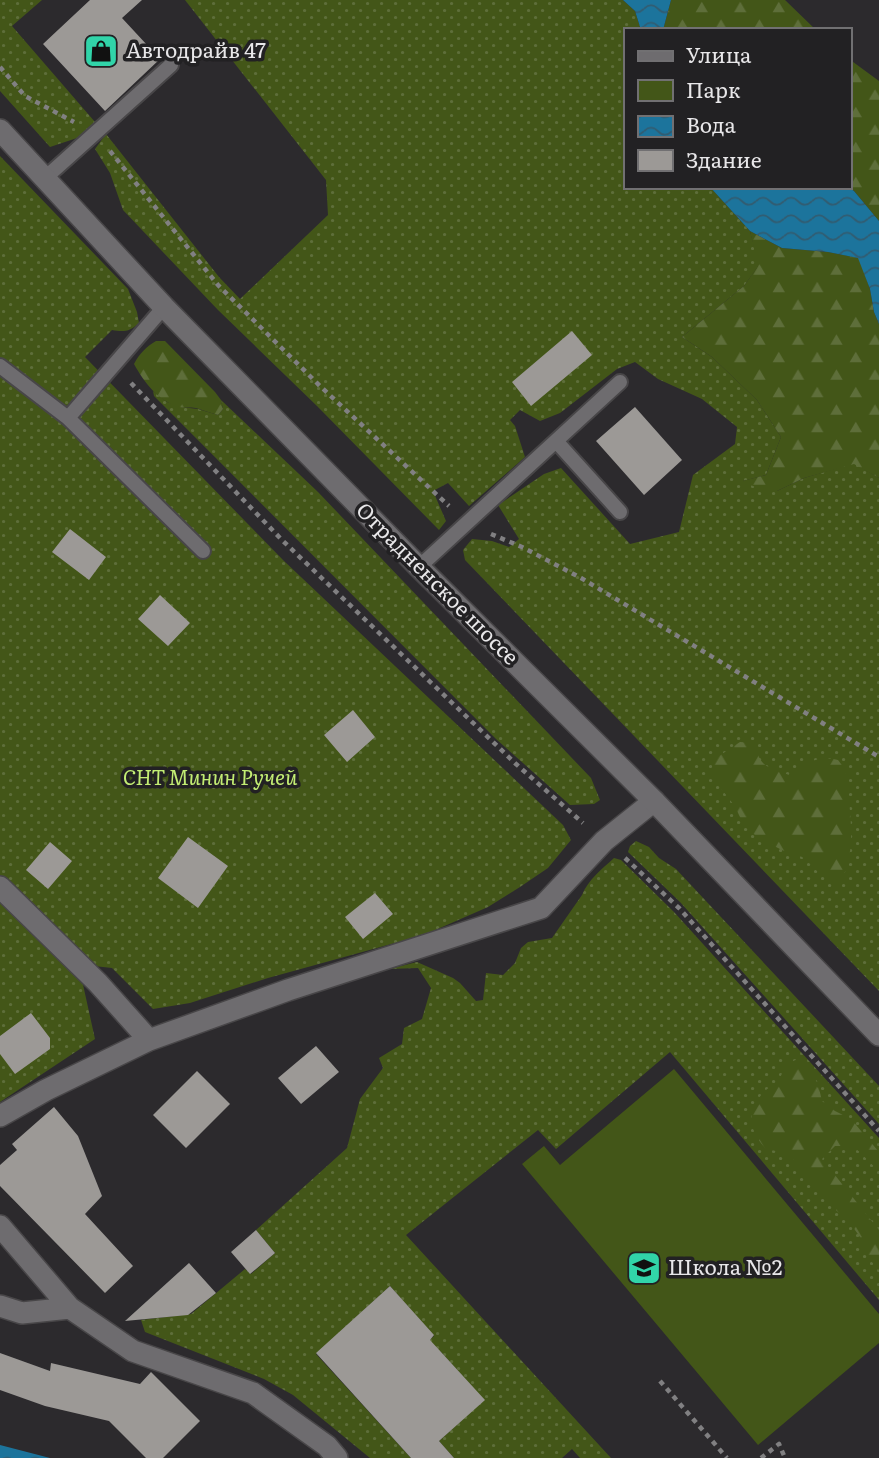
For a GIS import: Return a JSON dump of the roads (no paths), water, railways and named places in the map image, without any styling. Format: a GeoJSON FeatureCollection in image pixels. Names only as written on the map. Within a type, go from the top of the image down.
{"type":"FeatureCollection","features":[{"type":"Feature","properties":{"kind":"street","name":"Отрадненское шоссе"},"geometry":{"type":"LineString","coordinates":[[0,130],[164,307],[654,801],[879,1035]]}},
{"type":"Feature","properties":{"kind":"street"},"geometry":{"type":"LineString","coordinates":[[0,1116],[46,1090],[149,1040],[288,990],[541,908],[604,841],[654,801]]}},
{"type":"Feature","properties":{"kind":"street"},"geometry":{"type":"LineString","coordinates":[[0,887],[98,983],[149,1040]]}},
{"type":"Feature","properties":{"kind":"street"},"geometry":{"type":"LineString","coordinates":[[0,1226],[70,1308],[133,1351],[253,1393],[327,1446],[337,1458]]}},
{"type":"Feature","properties":{"kind":"street"},"geometry":{"type":"LineString","coordinates":[[0,1306],[22,1313],[70,1308]]}},
{"type":"Feature","properties":{"kind":"lane"},"geometry":{"type":"LineString","coordinates":[[44,179],[171,65]]}},
{"type":"Feature","properties":{"kind":"lane"},"geometry":{"type":"LineString","coordinates":[[68,418],[164,307]]}},
{"type":"Feature","properties":{"kind":"lane"},"geometry":{"type":"LineString","coordinates":[[0,366],[68,418],[203,551]]}},
{"type":"Feature","properties":{"kind":"lane"},"geometry":{"type":"LineString","coordinates":[[419,567],[620,382]]}},
{"type":"Feature","properties":{"kind":"lane"},"geometry":{"type":"LineString","coordinates":[[556,441],[620,512]]}},
{"type":"Feature","properties":{"kind":"water"},"geometry":{"type":"Polygon","coordinates":[[[623,0],[671,0],[664,28],[640,28],[635,11],[623,0]]]}},
{"type":"Feature","properties":{"kind":"water"},"geometry":{"type":"Polygon","coordinates":[[[712,189],[854,191],[879,221],[879,324],[858,258],[782,248],[750,231],[712,189]]]}},
{"type":"Feature","properties":{"kind":"water"},"geometry":{"type":"Polygon","coordinates":[[[0,1445],[50,1458],[0,1458],[0,1445]]]}},
{"type":"Feature","properties":{"kind":"place","name":"Автодрайв 47"},"geometry":{"type":"Point","coordinates":[101,51]}},
{"type":"Feature","properties":{"kind":"place","name":"Школа №2"},"geometry":{"type":"Point","coordinates":[644,1268]}},
{"type":"Feature","properties":{"kind":"park label","name":"СНТ Минин Ручей"},"geometry":{"type":"Point","coordinates":[210,778]}}]}
